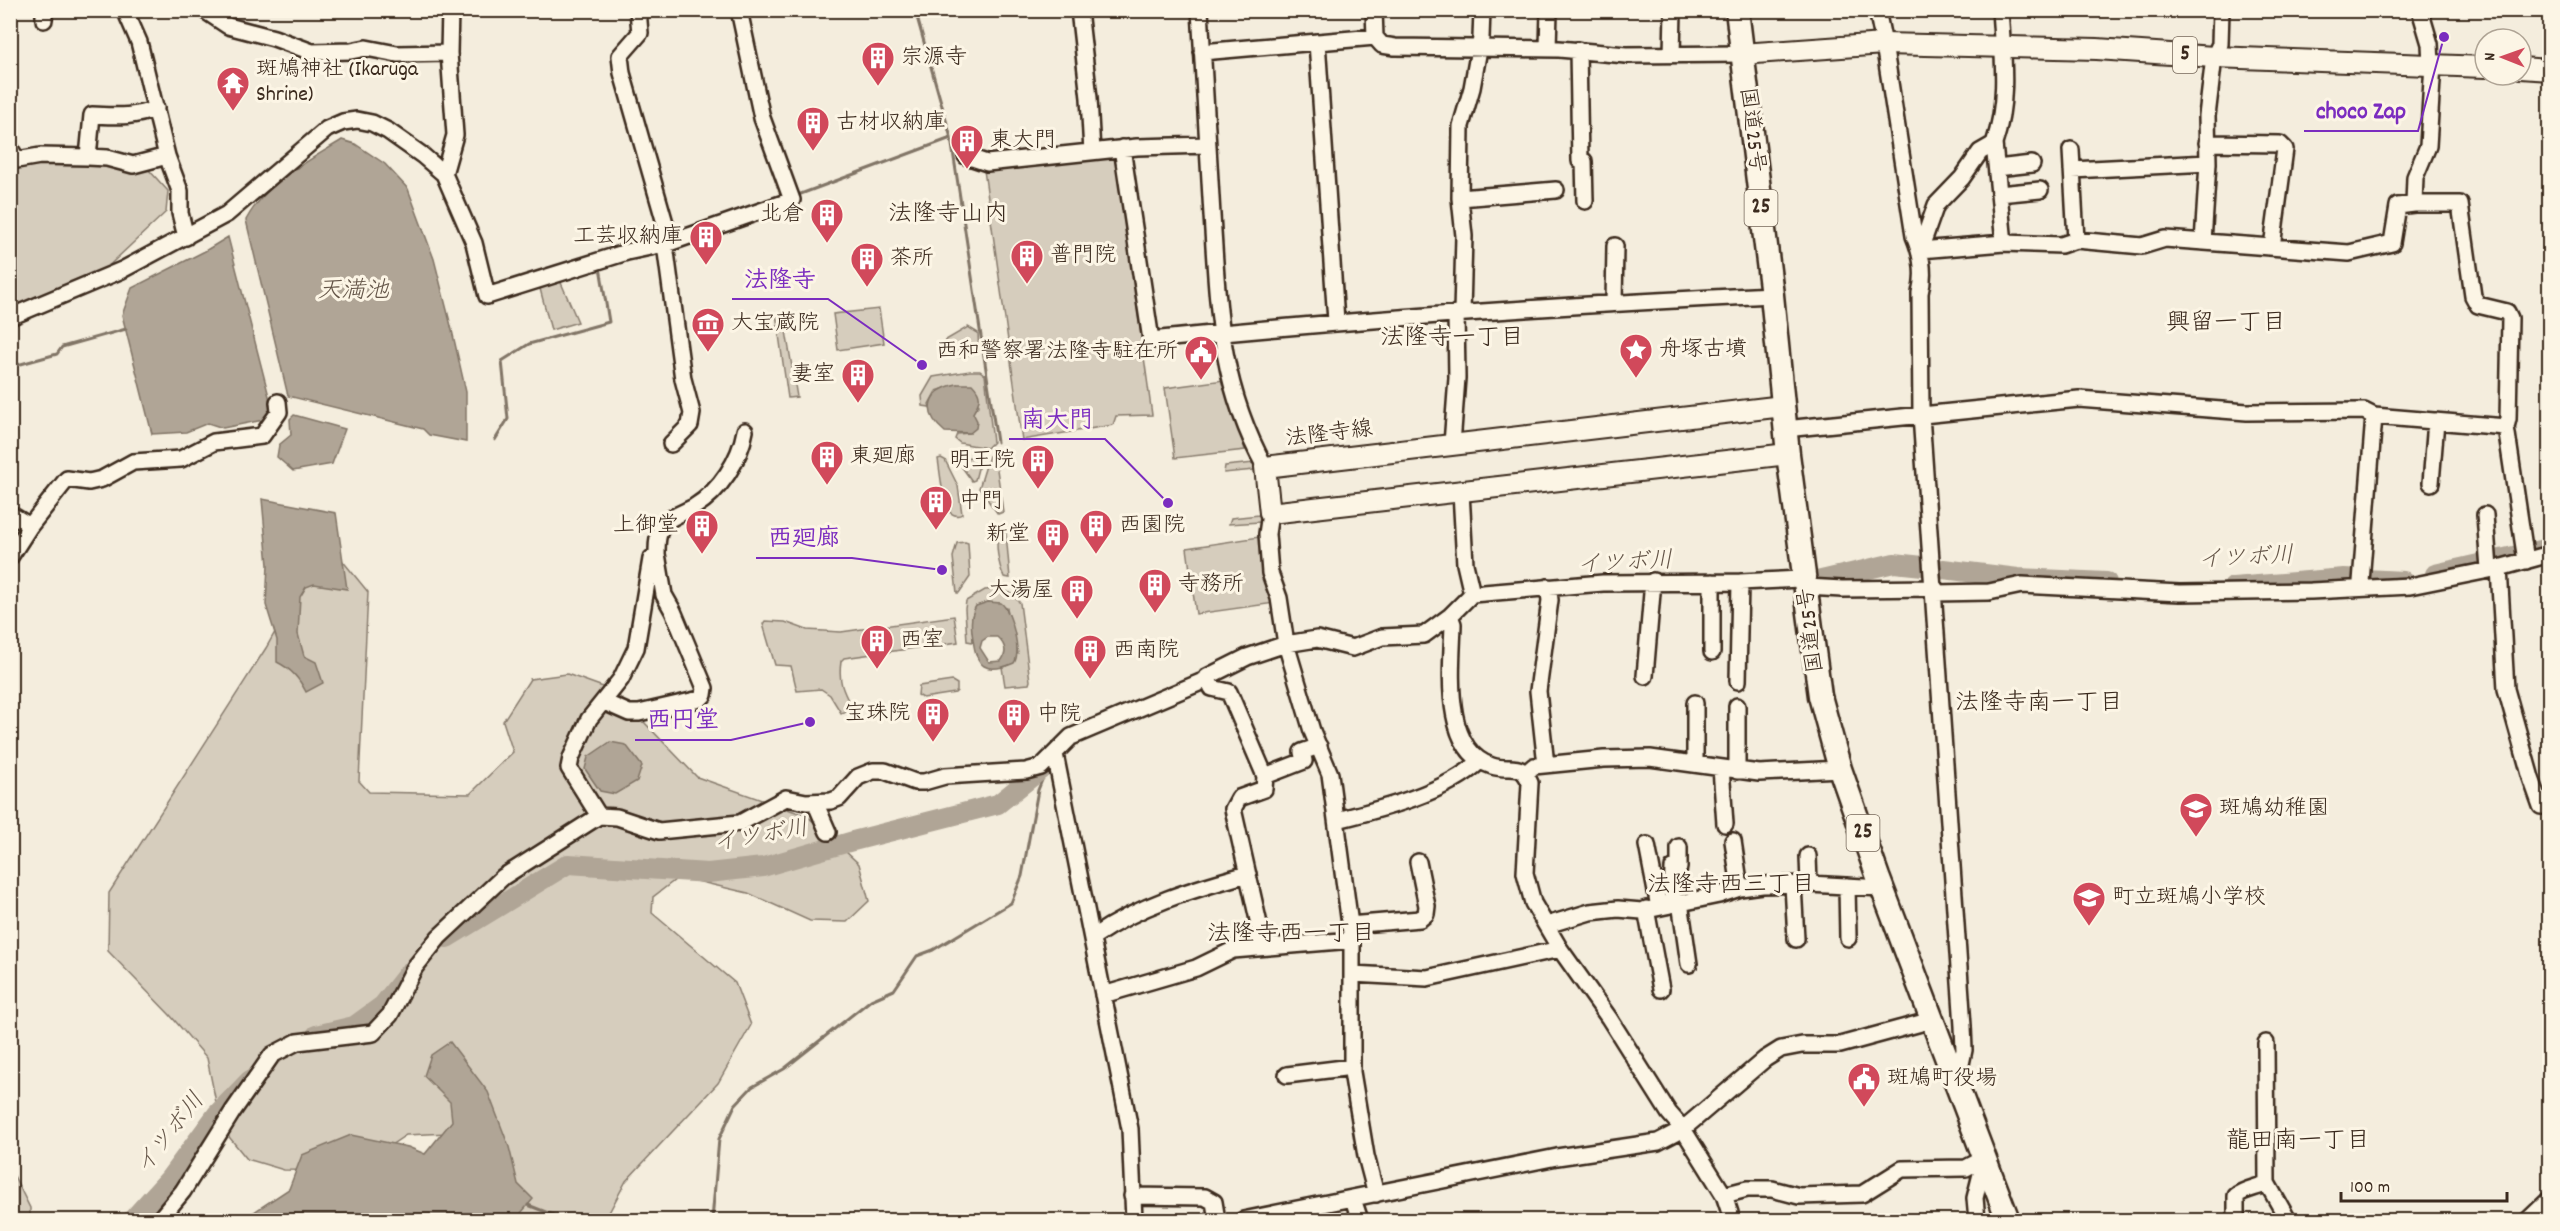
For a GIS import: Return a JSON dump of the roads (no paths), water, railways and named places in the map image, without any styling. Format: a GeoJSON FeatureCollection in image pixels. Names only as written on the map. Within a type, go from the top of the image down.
{"type":"FeatureCollection","features":[{"type":"Feature","properties":{"kind":"highway","name":"国道25号"},"geometry":{"type":"LineString","coordinates":[[1737,10],[1772,295],[1803,583],[1820,696],[1840,769],[1882,888],[2008,1221]]}},
{"type":"Feature","properties":{"kind":"main road","name":"5"},"geometry":{"type":"LineString","coordinates":[[1742,54],[1884,44],[2097,49],[2214,57],[2473,66]]}},
{"type":"Feature","properties":{"kind":"main road"},"geometry":{"type":"LineString","coordinates":[[2533,69],[2550,70]]}},
{"type":"Feature","properties":{"kind":"main road","name":"法隆寺線"},"geometry":{"type":"LineString","coordinates":[[1270,513],[1264,467],[1783,406]]}},
{"type":"Feature","properties":{"kind":"main road"},"geometry":{"type":"LineString","coordinates":[[1270,513],[1788,454]]}},
{"type":"Feature","properties":{"kind":"street"},"geometry":{"type":"LineString","coordinates":[[125,10],[139,42],[167,156],[180,191],[180,213],[186,237]]}},
{"type":"Feature","properties":{"kind":"street"},"geometry":{"type":"LineString","coordinates":[[204,10],[228,26],[274,38],[312,52],[351,51],[366,48],[397,54],[449,53]]}},
{"type":"Feature","properties":{"kind":"street"},"geometry":{"type":"LineString","coordinates":[[444,174],[455,135],[449,53],[450,10]]}},
{"type":"Feature","properties":{"kind":"street"},"geometry":{"type":"LineString","coordinates":[[638,10],[640,33],[620,56],[622,73],[669,243],[666,252],[683,380],[692,412],[690,425],[671,444]]}},
{"type":"Feature","properties":{"kind":"street"},"geometry":{"type":"LineString","coordinates":[[10,317],[122,270],[227,214],[327,129],[343,122],[357,120],[372,123],[388,131],[444,174],[474,243],[487,296],[627,252],[669,243],[792,200],[762,118],[739,10]]}},
{"type":"Feature","properties":{"kind":"street"},"geometry":{"type":"LineString","coordinates":[[1079,10],[1089,98],[1092,152]]}},
{"type":"Feature","properties":{"kind":"street"},"geometry":{"type":"LineString","coordinates":[[1200,10],[1220,333],[1239,407],[1250,439],[1264,467]]}},
{"type":"Feature","properties":{"kind":"street"},"geometry":{"type":"LineString","coordinates":[[1374,10],[1375,37],[1383,45],[1395,47],[1478,46],[1672,56],[1742,54]]}},
{"type":"Feature","properties":{"kind":"street"},"geometry":{"type":"LineString","coordinates":[[1452,444],[1464,236],[1460,198],[1461,126],[1472,88],[1482,10]]}},
{"type":"Feature","properties":{"kind":"street"},"geometry":{"type":"LineString","coordinates":[[1548,49],[1549,10]]}},
{"type":"Feature","properties":{"kind":"street"},"geometry":{"type":"LineString","coordinates":[[1672,56],[1673,10]]}},
{"type":"Feature","properties":{"kind":"street"},"geometry":{"type":"LineString","coordinates":[[1877,10],[1914,236],[1920,250],[1923,280],[1920,293],[1921,414],[1935,590],[1963,1026],[1964,1050],[1957,1086]]}},
{"type":"Feature","properties":{"kind":"street"},"geometry":{"type":"LineString","coordinates":[[2000,10],[2005,87],[2002,120],[1994,144],[2004,243]]}},
{"type":"Feature","properties":{"kind":"street"},"geometry":{"type":"LineString","coordinates":[[2203,242],[2208,163],[2207,116],[2214,57],[2220,44],[2221,10]]}},
{"type":"Feature","properties":{"kind":"street"},"geometry":{"type":"LineString","coordinates":[[2414,204],[2415,177],[2428,146],[2432,64],[2430,44],[2420,10]]}},
{"type":"Feature","properties":{"kind":"street"},"geometry":{"type":"LineString","coordinates":[[1202,51],[1375,37]]}},
{"type":"Feature","properties":{"kind":"street"},"geometry":{"type":"LineString","coordinates":[[1317,42],[1336,321]]}},
{"type":"Feature","properties":{"kind":"street"},"geometry":{"type":"LineString","coordinates":[[1578,50],[1580,161],[1584,161],[1584,201]]}},
{"type":"Feature","properties":{"kind":"street"},"geometry":{"type":"LineString","coordinates":[[88,157],[92,115],[138,115],[156,108]]}},
{"type":"Feature","properties":{"kind":"street"},"geometry":{"type":"LineString","coordinates":[[2206,143],[2280,144],[2285,149],[2272,247]]}},
{"type":"Feature","properties":{"kind":"street"},"geometry":{"type":"LineString","coordinates":[[1920,250],[1936,205],[1962,178],[1980,152],[1994,144]]}},
{"type":"Feature","properties":{"kind":"street"},"geometry":{"type":"LineString","coordinates":[[966,156],[987,163],[1122,148],[1208,145]]}},
{"type":"Feature","properties":{"kind":"street"},"geometry":{"type":"LineString","coordinates":[[10,148],[17,160],[40,156],[88,157],[106,158],[133,165],[167,156]]}},
{"type":"Feature","properties":{"kind":"street"},"geometry":{"type":"LineString","coordinates":[[1122,148],[1151,339],[1336,321],[1772,295]]}},
{"type":"Feature","properties":{"kind":"street"},"geometry":{"type":"LineString","coordinates":[[2071,150],[2076,240]]}},
{"type":"Feature","properties":{"kind":"street"},"geometry":{"type":"LineString","coordinates":[[2072,170],[2208,163]]}},
{"type":"Feature","properties":{"kind":"street"},"geometry":{"type":"LineString","coordinates":[[1997,168],[2032,164]]}},
{"type":"Feature","properties":{"kind":"street"},"geometry":{"type":"LineString","coordinates":[[1460,198],[1536,186],[1556,190]]}},
{"type":"Feature","properties":{"kind":"street"},"geometry":{"type":"LineString","coordinates":[[2000,195],[2040,190]]}},
{"type":"Feature","properties":{"kind":"street"},"geometry":{"type":"LineString","coordinates":[[1920,250],[2004,243],[2061,245],[2076,240],[2142,246],[2165,239],[2349,253],[2392,243],[2398,206],[2460,204],[2473,296],[2478,305],[2507,312],[2510,318],[2506,427],[2525,556]]}},
{"type":"Feature","properties":{"kind":"street"},"geometry":{"type":"LineString","coordinates":[[1614,303],[1615,246]]}},
{"type":"Feature","properties":{"kind":"street"},"geometry":{"type":"LineString","coordinates":[[1785,429],[2079,399],[2247,412],[2364,411],[2374,416],[2506,427]]}},
{"type":"Feature","properties":{"kind":"street"},"geometry":{"type":"LineString","coordinates":[[10,557],[30,526],[67,479],[89,482],[102,479],[133,462],[182,459],[214,442],[262,435],[279,412],[278,402]]}},
{"type":"Feature","properties":{"kind":"street"},"geometry":{"type":"LineString","coordinates":[[2362,581],[2374,416]]}},
{"type":"Feature","properties":{"kind":"street"},"geometry":{"type":"LineString","coordinates":[[2431,483],[2436,421]]}},
{"type":"Feature","properties":{"kind":"street"},"geometry":{"type":"LineString","coordinates":[[604,702],[629,713],[639,713],[700,699],[704,695],[705,688],[664,595],[657,554],[658,537],[665,523],[695,506],[712,493],[742,447],[745,430]]}},
{"type":"Feature","properties":{"kind":"street"},"geometry":{"type":"LineString","coordinates":[[1461,492],[1465,564],[1472,594]]}},
{"type":"Feature","properties":{"kind":"street"},"geometry":{"type":"LineString","coordinates":[[1270,513],[1267,534],[1270,573],[1279,598],[1286,644],[1330,774],[1352,940],[1352,1067],[1366,1156],[1376,1194]]}},
{"type":"Feature","properties":{"kind":"street"},"geometry":{"type":"LineString","coordinates":[[10,514],[30,526]]}},
{"type":"Feature","properties":{"kind":"street"},"geometry":{"type":"LineString","coordinates":[[2485,515],[2506,689],[2530,778],[2541,806],[2550,806]]}},
{"type":"Feature","properties":{"kind":"street"},"geometry":{"type":"LineString","coordinates":[[598,816],[569,768],[571,758],[589,719],[621,680],[636,648],[651,559],[657,554]]}},
{"type":"Feature","properties":{"kind":"street"},"geometry":{"type":"LineString","coordinates":[[159,1221],[183,1191],[232,1111],[272,1055],[297,1042],[373,1033],[390,1015],[415,967],[444,932],[503,878],[598,816],[616,817],[659,831],[740,823],[786,798],[815,802],[839,798],[858,777],[873,771],[885,771],[915,782],[924,782],[945,776],[1026,771],[1041,767],[1071,737],[1208,679],[1207,677],[1247,657],[1286,644],[1317,639],[1353,648],[1382,637],[1424,635],[1450,616],[1472,594],[1653,586],[1803,583],[1842,589],[1989,592],[2022,585],[2180,593],[2362,581],[2410,586],[2525,556],[2550,554]]}},
{"type":"Feature","properties":{"kind":"street"},"geometry":{"type":"LineString","coordinates":[[1712,585],[1712,652]]}},
{"type":"Feature","properties":{"kind":"street"},"geometry":{"type":"LineString","coordinates":[[1645,676],[1653,586]]}},
{"type":"Feature","properties":{"kind":"street"},"geometry":{"type":"LineString","coordinates":[[1738,681],[1740,586]]}},
{"type":"Feature","properties":{"kind":"street"},"geometry":{"type":"LineString","coordinates":[[1546,765],[1538,691],[1548,591]]}},
{"type":"Feature","properties":{"kind":"street"},"geometry":{"type":"LineString","coordinates":[[1450,616],[1453,624],[1451,697],[1456,722],[1467,746],[1480,761],[1495,767],[1519,768],[1526,772],[1530,783],[1525,873],[1533,903],[1560,949],[1609,1018],[1724,1195],[1730,1221]]}},
{"type":"Feature","properties":{"kind":"street"},"geometry":{"type":"LineString","coordinates":[[1208,679],[1212,688],[1229,692],[1265,776],[1264,789],[1239,798],[1233,809],[1259,924],[1259,946]]}},
{"type":"Feature","properties":{"kind":"street"},"geometry":{"type":"LineString","coordinates":[[1695,703],[1695,762]]}},
{"type":"Feature","properties":{"kind":"street"},"geometry":{"type":"LineString","coordinates":[[1737,706],[1737,771]]}},
{"type":"Feature","properties":{"kind":"street"},"geometry":{"type":"LineString","coordinates":[[1265,776],[1304,761],[1302,752],[1319,746]]}},
{"type":"Feature","properties":{"kind":"street"},"geometry":{"type":"LineString","coordinates":[[1055,754],[1130,1130],[1134,1221]]}},
{"type":"Feature","properties":{"kind":"street"},"geometry":{"type":"LineString","coordinates":[[1526,772],[1534,766],[1604,759],[1650,758],[1678,764],[1695,762],[1759,773],[1840,769]]}},
{"type":"Feature","properties":{"kind":"street"},"geometry":{"type":"LineString","coordinates":[[1337,820],[1404,803],[1470,771],[1480,761]]}},
{"type":"Feature","properties":{"kind":"street"},"geometry":{"type":"LineString","coordinates":[[1720,768],[1725,824]]}},
{"type":"Feature","properties":{"kind":"street"},"geometry":{"type":"LineString","coordinates":[[815,802],[828,832]]}},
{"type":"Feature","properties":{"kind":"street"},"geometry":{"type":"LineString","coordinates":[[1732,841],[1740,888]]}},
{"type":"Feature","properties":{"kind":"street"},"geometry":{"type":"LineString","coordinates":[[1647,845],[1664,906],[1689,964]]}},
{"type":"Feature","properties":{"kind":"street"},"geometry":{"type":"LineString","coordinates":[[1661,989],[1664,906],[1672,868],[1679,868],[1679,847]]}},
{"type":"Feature","properties":{"kind":"street"},"geometry":{"type":"LineString","coordinates":[[1796,939],[1801,885],[1808,856]]}},
{"type":"Feature","properties":{"kind":"street"},"geometry":{"type":"LineString","coordinates":[[1349,925],[1420,919],[1426,914],[1418,862]]}},
{"type":"Feature","properties":{"kind":"street"},"geometry":{"type":"LineString","coordinates":[[1092,937],[1112,924],[1186,891],[1248,874]]}},
{"type":"Feature","properties":{"kind":"street"},"geometry":{"type":"LineString","coordinates":[[1547,925],[1590,912],[1664,906],[1719,896],[1740,888],[1801,885],[1882,888]]}},
{"type":"Feature","properties":{"kind":"street"},"geometry":{"type":"LineString","coordinates":[[1847,886],[1848,938]]}},
{"type":"Feature","properties":{"kind":"street"},"geometry":{"type":"LineString","coordinates":[[1103,995],[1196,968],[1233,950],[1259,946],[1352,940]]}},
{"type":"Feature","properties":{"kind":"street"},"geometry":{"type":"LineString","coordinates":[[1352,974],[1427,978],[1560,949]]}},
{"type":"Feature","properties":{"kind":"street"},"geometry":{"type":"LineString","coordinates":[[1243,1221],[1557,1157],[1658,1142],[1683,1129],[1765,1059],[1780,1049],[1802,1045],[1840,1045],[1932,1020]]}},
{"type":"Feature","properties":{"kind":"street"},"geometry":{"type":"LineString","coordinates":[[2266,1043],[2267,1183],[2288,1221]]}},
{"type":"Feature","properties":{"kind":"street"},"geometry":{"type":"LineString","coordinates":[[1287,1075],[1352,1067]]}},
{"type":"Feature","properties":{"kind":"street"},"geometry":{"type":"LineString","coordinates":[[1724,1195],[1764,1189],[1799,1196],[1862,1194],[1902,1169],[1966,1167],[1985,1158]]}},
{"type":"Feature","properties":{"kind":"street"},"geometry":{"type":"LineString","coordinates":[[1977,1221],[1975,1198],[1985,1158]]}},
{"type":"Feature","properties":{"kind":"street"},"geometry":{"type":"LineString","coordinates":[[2236,1221],[2236,1196],[2241,1191],[2256,1189],[2267,1183]]}},
{"type":"Feature","properties":{"kind":"street"},"geometry":{"type":"LineString","coordinates":[[1132,1196],[1205,1197],[1214,1202],[1217,1221]]}},
{"type":"Feature","properties":{"kind":"street"},"geometry":{"type":"LineString","coordinates":[[1353,1199],[1360,1221]]}},
{"type":"Feature","properties":{"kind":"street"},"geometry":{"type":"LineString","coordinates":[[2528,1221],[2550,1199]]}},
{"type":"Feature","properties":{"kind":"water","name":"天満池"},"geometry":{"type":"Polygon","coordinates":[[[342,140],[355,144],[385,164],[408,189],[434,259],[451,326],[466,392],[466,442],[429,435],[423,429],[288,396],[246,220],[254,207],[288,174],[342,140]]]}},
{"type":"Feature","properties":{"kind":"water"},"geometry":{"type":"Polygon","coordinates":[[[228,237],[272,408],[268,419],[223,428],[208,423],[186,432],[152,434],[122,315],[132,288],[228,237]]]}},
{"type":"Feature","properties":{"kind":"water"},"geometry":{"type":"Polygon","coordinates":[[[957,384],[972,384],[979,395],[979,401],[973,413],[977,421],[976,428],[970,433],[945,432],[937,424],[930,410],[931,403],[939,391],[957,384]]]}},
{"type":"Feature","properties":{"kind":"water"},"geometry":{"type":"Polygon","coordinates":[[[294,415],[345,429],[332,464],[293,471],[277,457],[279,445],[291,435],[290,419],[294,415]]]}},
{"type":"Feature","properties":{"kind":"water"},"geometry":{"type":"Polygon","coordinates":[[[262,499],[336,513],[347,589],[314,584],[306,587],[300,597],[298,634],[304,656],[316,662],[323,683],[306,692],[294,674],[277,662],[277,640],[266,605],[268,565],[262,499]]]}},
{"type":"Feature","properties":{"kind":"water"},"geometry":{"type":"Polygon","coordinates":[[[988,602],[1001,603],[1005,607],[1012,622],[1016,641],[1017,650],[1014,663],[1004,667],[990,668],[980,662],[974,649],[972,630],[972,618],[976,606],[988,602]],[[988,637],[982,641],[980,648],[989,662],[1001,661],[1005,651],[1004,645],[997,637],[988,637]]]}},
{"type":"Feature","properties":{"kind":"water"},"geometry":{"type":"Polygon","coordinates":[[[610,742],[626,745],[642,766],[637,781],[615,794],[600,791],[585,769],[588,757],[610,742]]]}},
{"type":"Feature","properties":{"kind":"water"},"geometry":{"type":"Polygon","coordinates":[[[450,1042],[488,1092],[509,1147],[518,1184],[533,1199],[515,1220],[242,1220],[289,1189],[302,1155],[351,1135],[408,1147],[425,1154],[452,1121],[450,1102],[424,1076],[431,1055],[450,1042]]]}},
{"type":"Feature","properties":{"kind":"waterway"},"geometry":{"type":"LineString","coordinates":[[798,195],[951,138],[915,10]]}},
{"type":"Feature","properties":{"kind":"waterway"},"geometry":{"type":"LineString","coordinates":[[951,138],[997,442]]}},
{"type":"Feature","properties":{"kind":"waterway"},"geometry":{"type":"LineString","coordinates":[[495,440],[508,419],[502,361],[529,344],[609,322],[600,267]]}},
{"type":"Feature","properties":{"kind":"waterway"},"geometry":{"type":"LineString","coordinates":[[10,367],[57,354],[62,347],[126,329]]}},
{"type":"Feature","properties":{"kind":"waterway","name":"イツボ川"},"geometry":{"type":"LineString","coordinates":[[2435,574],[2544,549]]}},
{"type":"Feature","properties":{"kind":"waterway","name":"イツボ川"},"geometry":{"type":"LineString","coordinates":[[1817,581],[1894,563],[1923,566]]}},
{"type":"Feature","properties":{"kind":"waterway","name":"イツボ川"},"geometry":{"type":"LineString","coordinates":[[1943,569],[2018,578],[2107,582]]}},
{"type":"Feature","properties":{"kind":"waterway","name":"イツボ川"},"geometry":{"type":"LineString","coordinates":[[2233,587],[2344,578],[2404,581]]}},
{"type":"Feature","properties":{"kind":"waterway","name":"イツボ川"},"geometry":{"type":"LineString","coordinates":[[447,938],[568,864],[708,873],[763,867],[853,841],[998,804],[1049,763]]}},
{"type":"Feature","properties":{"kind":"waterway"},"geometry":{"type":"LineString","coordinates":[[712,1220],[719,1139],[735,1105],[752,1087],[784,1069],[871,1000],[894,990],[917,956],[933,950],[1011,903],[1022,876],[1038,790],[1046,770]]}},
{"type":"Feature","properties":{"kind":"waterway","name":"イツボ川"},"geometry":{"type":"LineString","coordinates":[[316,1035],[354,1026],[383,1005],[409,972]]}},
{"type":"Feature","properties":{"kind":"waterway","name":"イツボ川"},"geometry":{"type":"LineString","coordinates":[[132,1220],[169,1179],[217,1114],[250,1080]]}},
{"type":"Feature","properties":{"kind":"waterway"},"geometry":{"type":"LineString","coordinates":[[528,1205],[566,1220]]}},
{"type":"Feature","properties":{"kind":"place","name":"choco Zap"},"geometry":{"type":"Point","coordinates":[2444,37]}},
{"type":"Feature","properties":{"kind":"place","name":"宗源寺"},"geometry":{"type":"Point","coordinates":[878,87]}},
{"type":"Feature","properties":{"kind":"place","name":"斑鳩神社 (Ikaruga Shrine)"},"geometry":{"type":"Point","coordinates":[233,112]}},
{"type":"Feature","properties":{"kind":"place","name":"古材収納庫"},"geometry":{"type":"Point","coordinates":[813,152]}},
{"type":"Feature","properties":{"kind":"place","name":"東大門"},"geometry":{"type":"Point","coordinates":[967,170]}},
{"type":"Feature","properties":{"kind":"place","name":"北倉"},"geometry":{"type":"Point","coordinates":[827,244]}},
{"type":"Feature","properties":{"kind":"place","name":"工芸収納庫"},"geometry":{"type":"Point","coordinates":[706,266]}},
{"type":"Feature","properties":{"kind":"place","name":"普門院"},"geometry":{"type":"Point","coordinates":[1027,285]}},
{"type":"Feature","properties":{"kind":"place","name":"茶所"},"geometry":{"type":"Point","coordinates":[867,288]}},
{"type":"Feature","properties":{"kind":"place","name":"大宝蔵院"},"geometry":{"type":"Point","coordinates":[708,353]}},
{"type":"Feature","properties":{"kind":"place","name":"法隆寺"},"geometry":{"type":"Point","coordinates":[922,365]}},
{"type":"Feature","properties":{"kind":"place","name":"舟塚古墳"},"geometry":{"type":"Point","coordinates":[1636,379]}},
{"type":"Feature","properties":{"kind":"place","name":"西和警察署法隆寺駐在所"},"geometry":{"type":"Point","coordinates":[1201,381]}},
{"type":"Feature","properties":{"kind":"place","name":"妻室"},"geometry":{"type":"Point","coordinates":[858,404]}},
{"type":"Feature","properties":{"kind":"place","name":"東廻廊"},"geometry":{"type":"Point","coordinates":[827,486]}},
{"type":"Feature","properties":{"kind":"place","name":"明王院"},"geometry":{"type":"Point","coordinates":[1038,490]}},
{"type":"Feature","properties":{"kind":"place","name":"南大門"},"geometry":{"type":"Point","coordinates":[1168,503]}},
{"type":"Feature","properties":{"kind":"place","name":"中門"},"geometry":{"type":"Point","coordinates":[936,531]}},
{"type":"Feature","properties":{"kind":"place","name":"上御堂"},"geometry":{"type":"Point","coordinates":[702,555]}},
{"type":"Feature","properties":{"kind":"place","name":"西園院"},"geometry":{"type":"Point","coordinates":[1096,555]}},
{"type":"Feature","properties":{"kind":"place","name":"新堂"},"geometry":{"type":"Point","coordinates":[1053,564]}},
{"type":"Feature","properties":{"kind":"place","name":"西廻廊"},"geometry":{"type":"Point","coordinates":[942,570]}},
{"type":"Feature","properties":{"kind":"place","name":"寺務所"},"geometry":{"type":"Point","coordinates":[1155,614]}},
{"type":"Feature","properties":{"kind":"place","name":"大湯屋"},"geometry":{"type":"Point","coordinates":[1077,620]}},
{"type":"Feature","properties":{"kind":"place","name":"西室"},"geometry":{"type":"Point","coordinates":[877,670]}},
{"type":"Feature","properties":{"kind":"place","name":"西南院"},"geometry":{"type":"Point","coordinates":[1090,680]}},
{"type":"Feature","properties":{"kind":"place","name":"西円堂"},"geometry":{"type":"Point","coordinates":[810,722]}},
{"type":"Feature","properties":{"kind":"place","name":"宝珠院"},"geometry":{"type":"Point","coordinates":[933,743]}},
{"type":"Feature","properties":{"kind":"place","name":"中院"},"geometry":{"type":"Point","coordinates":[1014,744]}},
{"type":"Feature","properties":{"kind":"place","name":"斑鳩幼稚園"},"geometry":{"type":"Point","coordinates":[2196,838]}},
{"type":"Feature","properties":{"kind":"place","name":"町立斑鳩小学校"},"geometry":{"type":"Point","coordinates":[2089,927]}},
{"type":"Feature","properties":{"kind":"place","name":"斑鳩町役場"},"geometry":{"type":"Point","coordinates":[1864,1108]}},
{"type":"Feature","properties":{"kind":"district","name":"法隆寺山内"},"geometry":{"type":"Point","coordinates":[948,215]}},
{"type":"Feature","properties":{"kind":"district","name":"興留一丁目"},"geometry":{"type":"Point","coordinates":[2226,324]}},
{"type":"Feature","properties":{"kind":"district","name":"法隆寺一丁目"},"geometry":{"type":"Point","coordinates":[1452,339]}},
{"type":"Feature","properties":{"kind":"district","name":"法隆寺南一丁目"},"geometry":{"type":"Point","coordinates":[2039,704]}},
{"type":"Feature","properties":{"kind":"district","name":"法隆寺西三丁目"},"geometry":{"type":"Point","coordinates":[1731,886]}},
{"type":"Feature","properties":{"kind":"district","name":"法隆寺西一丁目"},"geometry":{"type":"Point","coordinates":[1291,935]}},
{"type":"Feature","properties":{"kind":"district","name":"龍田南一丁目"},"geometry":{"type":"Point","coordinates":[2298,1142]}}]}
